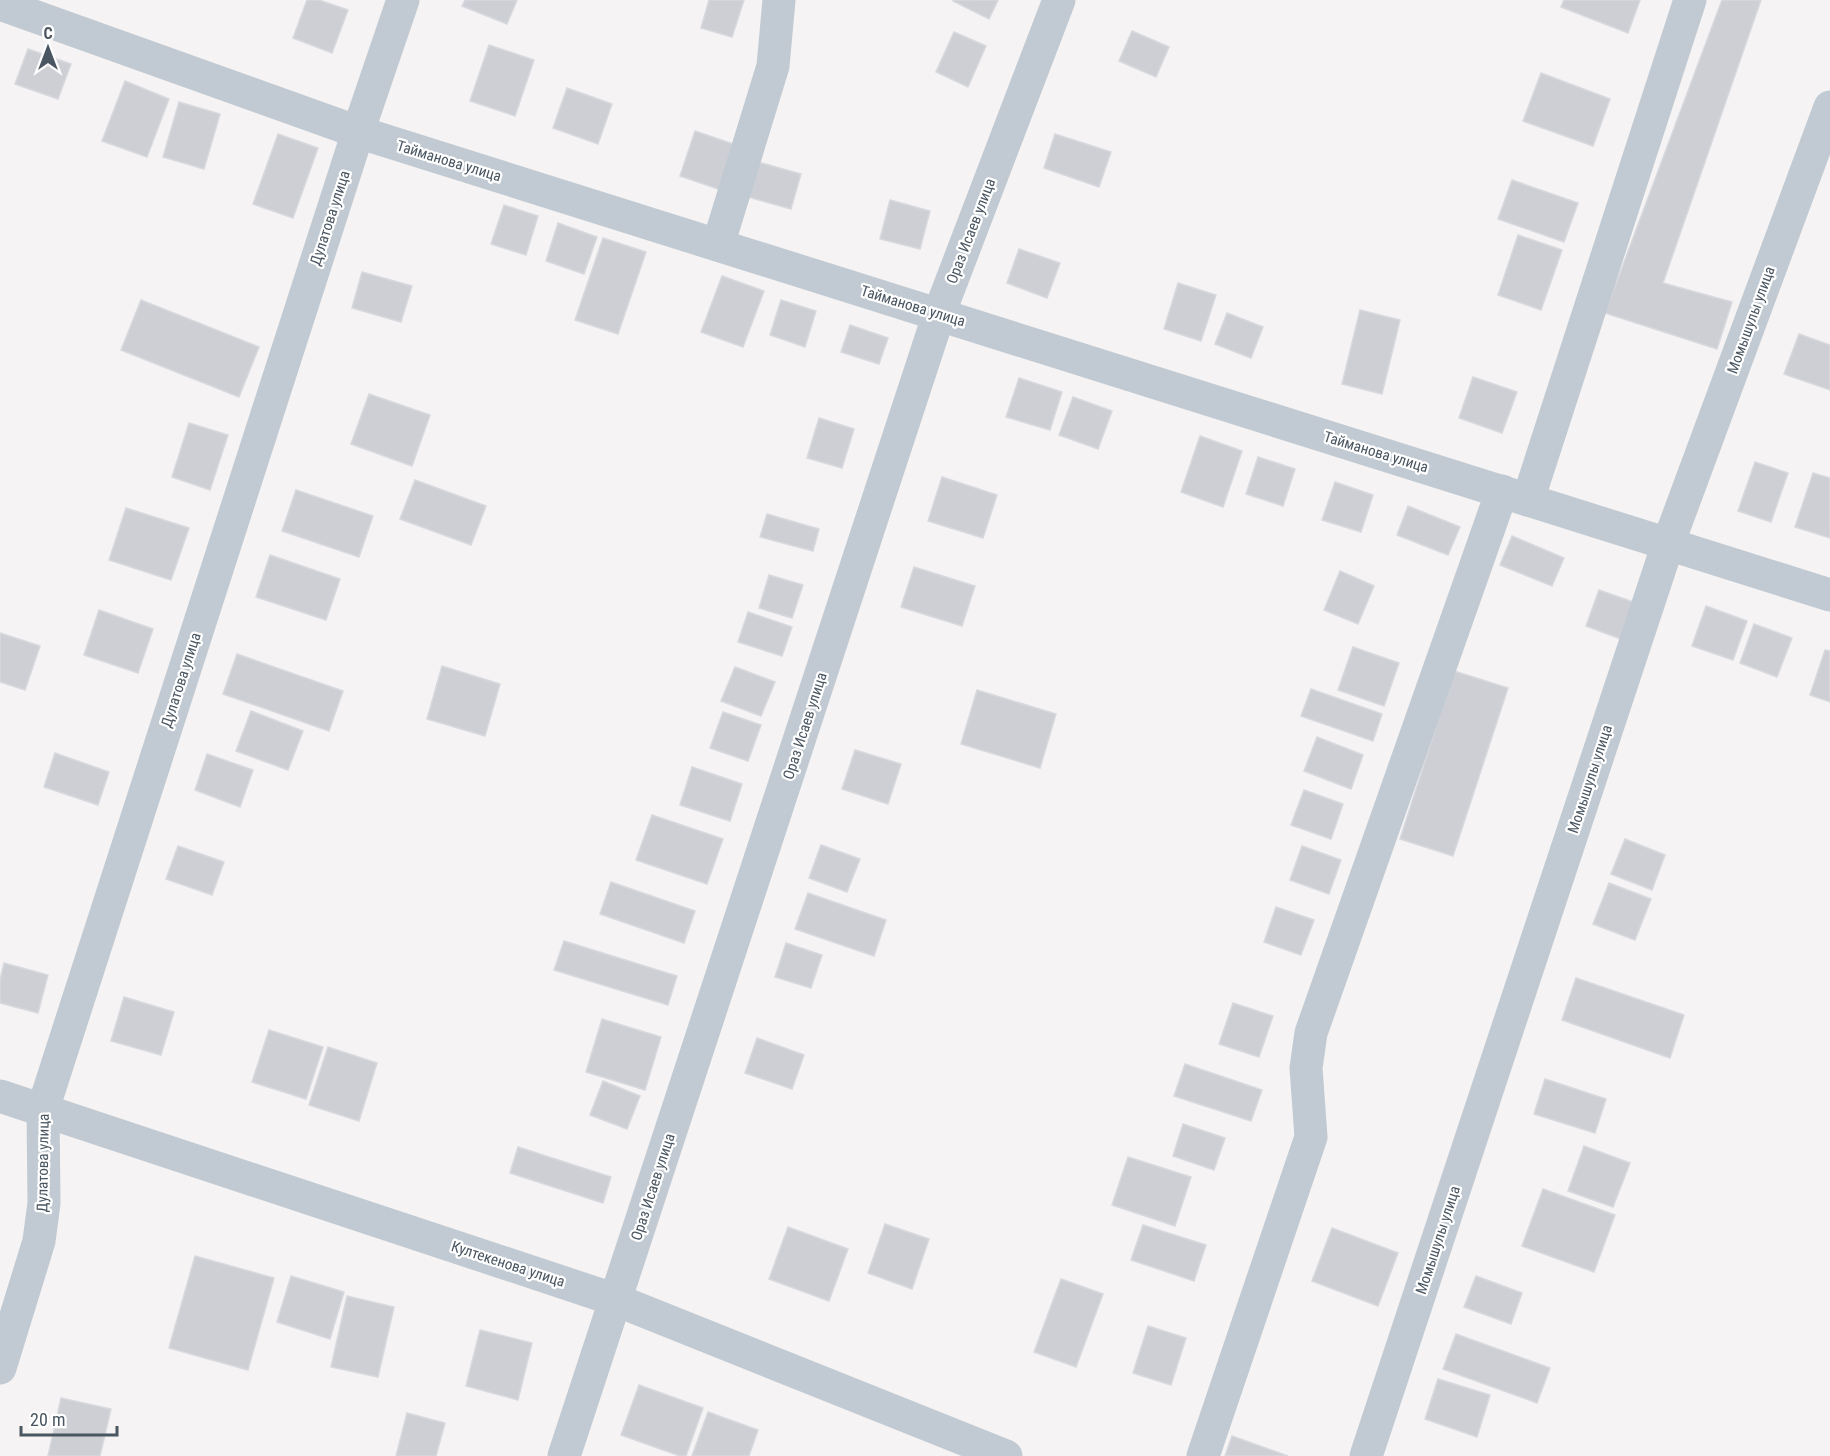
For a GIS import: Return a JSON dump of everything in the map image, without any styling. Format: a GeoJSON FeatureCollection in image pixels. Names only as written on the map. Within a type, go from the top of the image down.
{"type":"FeatureCollection","features":[{"type":"Feature","properties":{"kind":"street","name":"Дулатова улица"},"geometry":{"type":"LineString","coordinates":[[2,1352],[39,1241],[44,1203],[43,1109],[358,132],[403,0]]}},
{"type":"Feature","properties":{"kind":"street"},"geometry":{"type":"LineString","coordinates":[[718,245],[773,66],[779,0]]}},
{"type":"Feature","properties":{"kind":"street","name":"Ораз Исаев улица"},"geometry":{"type":"LineString","coordinates":[[564,1456],[939,314],[1059,0]]}},
{"type":"Feature","properties":{"kind":"street"},"geometry":{"type":"LineString","coordinates":[[1203,1456],[1311,1137],[1306,1068],[1311,1033],[1515,496],[1690,0]]}},
{"type":"Feature","properties":{"kind":"street","name":"Тайманова улица"},"geometry":{"type":"LineString","coordinates":[[0,4],[358,132],[1830,595]]}},
{"type":"Feature","properties":{"kind":"street","name":"Момышулы улица"},"geometry":{"type":"LineString","coordinates":[[1366,1456],[1668,544],[1830,107]]}},
{"type":"Feature","properties":{"kind":"street","name":"Култекенова улица"},"geometry":{"type":"LineString","coordinates":[[0,1096],[616,1300],[1006,1456]]}},
{"type":"Feature","properties":{"kind":"building"},"geometry":{"type":"Polygon","coordinates":[[[307,0],[319,0],[348,10],[332,53],[293,38],[307,0]]]}},
{"type":"Feature","properties":{"kind":"building"},"geometry":{"type":"Polygon","coordinates":[[[465,0],[517,0],[507,24],[462,6],[465,0]]]}},
{"type":"Feature","properties":{"kind":"building"},"geometry":{"type":"Polygon","coordinates":[[[709,0],[744,0],[732,37],[701,28],[709,0]]]}},
{"type":"Feature","properties":{"kind":"building"},"geometry":{"type":"Polygon","coordinates":[[[954,0],[998,0],[989,19],[954,0]]]}},
{"type":"Feature","properties":{"kind":"building"},"geometry":{"type":"Polygon","coordinates":[[[1564,0],[1640,0],[1628,33],[1561,7],[1564,0]]]}},
{"type":"Feature","properties":{"kind":"building"},"geometry":{"type":"Polygon","coordinates":[[[1722,0],[1761,0],[1663,283],[1732,302],[1717,349],[1605,313],[1722,0]]]}},
{"type":"Feature","properties":{"kind":"building"},"geometry":{"type":"Polygon","coordinates":[[[1132,31],[1169,47],[1156,77],[1119,61],[1132,31]]]}},
{"type":"Feature","properties":{"kind":"building"},"geometry":{"type":"Polygon","coordinates":[[[954,32],[986,46],[968,87],[936,72],[954,32]]]}},
{"type":"Feature","properties":{"kind":"building"},"geometry":{"type":"Polygon","coordinates":[[[489,45],[534,60],[515,116],[470,101],[489,45]]]}},
{"type":"Feature","properties":{"kind":"building"},"geometry":{"type":"Polygon","coordinates":[[[28,49],[71,64],[58,99],[15,84],[28,49]]]}},
{"type":"Feature","properties":{"kind":"building"},"geometry":{"type":"Polygon","coordinates":[[[1541,73],[1610,99],[1593,146],[1523,121],[1541,73]]]}},
{"type":"Feature","properties":{"kind":"building"},"geometry":{"type":"Polygon","coordinates":[[[125,81],[169,99],[147,157],[102,141],[125,81]]]}},
{"type":"Feature","properties":{"kind":"building"},"geometry":{"type":"Polygon","coordinates":[[[567,88],[612,104],[598,144],[553,128],[567,88]]]}},
{"type":"Feature","properties":{"kind":"building"},"geometry":{"type":"Polygon","coordinates":[[[179,102],[220,114],[204,169],[163,157],[179,102]]]}},
{"type":"Feature","properties":{"kind":"building"},"geometry":{"type":"Polygon","coordinates":[[[695,131],[739,146],[724,191],[680,176],[695,131]]]}},
{"type":"Feature","properties":{"kind":"building"},"geometry":{"type":"Polygon","coordinates":[[[278,134],[318,148],[293,218],[253,204],[278,134]]]}},
{"type":"Feature","properties":{"kind":"building"},"geometry":{"type":"Polygon","coordinates":[[[1055,134],[1111,152],[1099,187],[1044,168],[1055,134]]]}},
{"type":"Feature","properties":{"kind":"building"},"geometry":{"type":"Polygon","coordinates":[[[758,162],[801,174],[791,209],[748,197],[758,162]]]}},
{"type":"Feature","properties":{"kind":"building"},"geometry":{"type":"Polygon","coordinates":[[[1512,180],[1578,203],[1564,242],[1498,219],[1512,180]]]}},
{"type":"Feature","properties":{"kind":"building"},"geometry":{"type":"Polygon","coordinates":[[[890,200],[930,211],[920,249],[880,239],[890,200]]]}},
{"type":"Feature","properties":{"kind":"building"},"geometry":{"type":"Polygon","coordinates":[[[504,205],[538,216],[526,255],[491,244],[504,205]]]}},
{"type":"Feature","properties":{"kind":"building"},"geometry":{"type":"Polygon","coordinates":[[[558,223],[597,237],[584,274],[546,261],[558,223]]]}},
{"type":"Feature","properties":{"kind":"building"},"geometry":{"type":"Polygon","coordinates":[[[1518,235],[1562,250],[1541,310],[1498,295],[1518,235]]]}},
{"type":"Feature","properties":{"kind":"building"},"geometry":{"type":"Polygon","coordinates":[[[603,238],[646,252],[618,334],[575,320],[603,238]]]}},
{"type":"Feature","properties":{"kind":"building"},"geometry":{"type":"Polygon","coordinates":[[[1019,249],[1060,263],[1047,298],[1007,283],[1019,249]]]}},
{"type":"Feature","properties":{"kind":"building"},"geometry":{"type":"Polygon","coordinates":[[[362,272],[412,286],[401,322],[352,308],[362,272]]]}},
{"type":"Feature","properties":{"kind":"building"},"geometry":{"type":"Polygon","coordinates":[[[722,276],[764,291],[743,347],[701,332],[722,276]]]}},
{"type":"Feature","properties":{"kind":"building"},"geometry":{"type":"Polygon","coordinates":[[[1178,283],[1216,295],[1201,341],[1164,329],[1178,283]]]}},
{"type":"Feature","properties":{"kind":"building"},"geometry":{"type":"Polygon","coordinates":[[[141,300],[259,347],[239,397],[121,350],[141,300]]]}},
{"type":"Feature","properties":{"kind":"building"},"geometry":{"type":"Polygon","coordinates":[[[781,300],[816,311],[805,347],[770,335],[781,300]]]}},
{"type":"Feature","properties":{"kind":"building"},"geometry":{"type":"Polygon","coordinates":[[[1360,310],[1400,320],[1382,394],[1342,384],[1360,310]]]}},
{"type":"Feature","properties":{"kind":"building"},"geometry":{"type":"Polygon","coordinates":[[[1227,313],[1263,327],[1251,358],[1215,344],[1227,313]]]}},
{"type":"Feature","properties":{"kind":"building"},"geometry":{"type":"Polygon","coordinates":[[[850,325],[888,338],[879,364],[841,352],[850,325]]]}},
{"type":"Feature","properties":{"kind":"building"},"geometry":{"type":"Polygon","coordinates":[[[1799,334],[1830,345],[1830,390],[1784,374],[1799,334]]]}},
{"type":"Feature","properties":{"kind":"building"},"geometry":{"type":"Polygon","coordinates":[[[1473,377],[1517,392],[1502,433],[1459,418],[1473,377]]]}},
{"type":"Feature","properties":{"kind":"building"},"geometry":{"type":"Polygon","coordinates":[[[1019,378],[1062,392],[1050,430],[1006,417],[1019,378]]]}},
{"type":"Feature","properties":{"kind":"building"},"geometry":{"type":"Polygon","coordinates":[[[369,394],[430,415],[412,466],[351,444],[369,394]]]}},
{"type":"Feature","properties":{"kind":"building"},"geometry":{"type":"Polygon","coordinates":[[[1073,397],[1112,411],[1098,449],[1059,435],[1073,397]]]}},
{"type":"Feature","properties":{"kind":"building"},"geometry":{"type":"Polygon","coordinates":[[[819,418],[854,429],[842,468],[807,458],[819,418]]]}},
{"type":"Feature","properties":{"kind":"building"},"geometry":{"type":"Polygon","coordinates":[[[189,423],[228,435],[210,490],[172,477],[189,423]]]}},
{"type":"Feature","properties":{"kind":"building"},"geometry":{"type":"Polygon","coordinates":[[[1200,436],[1242,451],[1223,507],[1181,492],[1200,436]]]}},
{"type":"Feature","properties":{"kind":"building"},"geometry":{"type":"Polygon","coordinates":[[[1258,457],[1295,469],[1283,506],[1246,494],[1258,457]]]}},
{"type":"Feature","properties":{"kind":"building"},"geometry":{"type":"Polygon","coordinates":[[[1755,462],[1788,473],[1771,522],[1738,511],[1755,462]]]}},
{"type":"Feature","properties":{"kind":"building"},"geometry":{"type":"Polygon","coordinates":[[[1813,473],[1830,478],[1830,538],[1795,527],[1813,473]]]}},
{"type":"Feature","properties":{"kind":"building"},"geometry":{"type":"Polygon","coordinates":[[[942,477],[997,495],[983,538],[928,521],[942,477]]]}},
{"type":"Feature","properties":{"kind":"building"},"geometry":{"type":"Polygon","coordinates":[[[415,480],[486,506],[471,545],[400,519],[415,480]]]}},
{"type":"Feature","properties":{"kind":"building"},"geometry":{"type":"Polygon","coordinates":[[[1335,482],[1373,495],[1361,532],[1322,520],[1335,482]]]}},
{"type":"Feature","properties":{"kind":"building"},"geometry":{"type":"Polygon","coordinates":[[[296,490],[373,516],[359,557],[282,531],[296,490]]]}},
{"type":"Feature","properties":{"kind":"building"},"geometry":{"type":"Polygon","coordinates":[[[1408,506],[1460,527],[1448,555],[1397,535],[1408,506]]]}},
{"type":"Feature","properties":{"kind":"building"},"geometry":{"type":"Polygon","coordinates":[[[126,508],[189,528],[171,580],[109,560],[126,508]]]}},
{"type":"Feature","properties":{"kind":"building"},"geometry":{"type":"Polygon","coordinates":[[[767,514],[819,529],[813,551],[760,537],[767,514]]]}},
{"type":"Feature","properties":{"kind":"building"},"geometry":{"type":"Polygon","coordinates":[[[1512,536],[1564,558],[1552,586],[1500,565],[1512,536]]]}},
{"type":"Feature","properties":{"kind":"building"},"geometry":{"type":"Polygon","coordinates":[[[270,555],[340,579],[326,620],[256,597],[270,555]]]}},
{"type":"Feature","properties":{"kind":"building"},"geometry":{"type":"Polygon","coordinates":[[[914,567],[975,586],[962,626],[901,607],[914,567]]]}},
{"type":"Feature","properties":{"kind":"building"},"geometry":{"type":"Polygon","coordinates":[[[1340,571],[1374,586],[1358,624],[1324,610],[1340,571]]]}},
{"type":"Feature","properties":{"kind":"building"},"geometry":{"type":"Polygon","coordinates":[[[769,575],[803,585],[792,618],[759,608],[769,575]]]}},
{"type":"Feature","properties":{"kind":"building"},"geometry":{"type":"Polygon","coordinates":[[[1599,590],[1639,604],[1626,641],[1586,626],[1599,590]]]}},
{"type":"Feature","properties":{"kind":"building"},"geometry":{"type":"Polygon","coordinates":[[[1706,606],[1747,621],[1733,660],[1692,646],[1706,606]]]}},
{"type":"Feature","properties":{"kind":"building"},"geometry":{"type":"Polygon","coordinates":[[[99,610],[153,629],[138,673],[84,655],[99,610]]]}},
{"type":"Feature","properties":{"kind":"building"},"geometry":{"type":"Polygon","coordinates":[[[748,612],[792,627],[782,656],[738,642],[748,612]]]}},
{"type":"Feature","properties":{"kind":"building"},"geometry":{"type":"Polygon","coordinates":[[[1754,624],[1792,638],[1777,677],[1740,663],[1754,624]]]}},
{"type":"Feature","properties":{"kind":"building"},"geometry":{"type":"Polygon","coordinates":[[[0,633],[40,646],[25,690],[0,682],[0,633]]]}},
{"type":"Feature","properties":{"kind":"building"},"geometry":{"type":"Polygon","coordinates":[[[1353,647],[1399,663],[1384,706],[1338,690],[1353,647]]]}},
{"type":"Feature","properties":{"kind":"building"},"geometry":{"type":"Polygon","coordinates":[[[1825,650],[1830,651],[1830,702],[1810,695],[1825,650]]]}},
{"type":"Feature","properties":{"kind":"building"},"geometry":{"type":"Polygon","coordinates":[[[237,654],[343,691],[329,731],[223,694],[237,654]]]}},
{"type":"Feature","properties":{"kind":"building"},"geometry":{"type":"Polygon","coordinates":[[[442,666],[500,684],[485,736],[427,719],[442,666]]]}},
{"type":"Feature","properties":{"kind":"building"},"geometry":{"type":"Polygon","coordinates":[[[735,667],[775,682],[761,716],[721,701],[735,667]]]}},
{"type":"Feature","properties":{"kind":"building"},"geometry":{"type":"Polygon","coordinates":[[[1454,671],[1508,688],[1453,856],[1400,839],[1454,671]]]}},
{"type":"Feature","properties":{"kind":"building"},"geometry":{"type":"Polygon","coordinates":[[[1311,689],[1382,714],[1373,741],[1301,716],[1311,689]]]}},
{"type":"Feature","properties":{"kind":"building"},"geometry":{"type":"Polygon","coordinates":[[[977,690],[1056,714],[1040,768],[961,744],[977,690]]]}},
{"type":"Feature","properties":{"kind":"building"},"geometry":{"type":"Polygon","coordinates":[[[251,711],[303,731],[288,770],[236,751],[251,711]]]}},
{"type":"Feature","properties":{"kind":"building"},"geometry":{"type":"Polygon","coordinates":[[[723,712],[761,725],[748,761],[710,748],[723,712]]]}},
{"type":"Feature","properties":{"kind":"building"},"geometry":{"type":"Polygon","coordinates":[[[1317,737],[1363,755],[1351,789],[1304,771],[1317,737]]]}},
{"type":"Feature","properties":{"kind":"building"},"geometry":{"type":"Polygon","coordinates":[[[855,750],[901,764],[888,804],[842,789],[855,750]]]}},
{"type":"Feature","properties":{"kind":"building"},"geometry":{"type":"Polygon","coordinates":[[[55,753],[109,772],[98,805],[44,787],[55,753]]]}},
{"type":"Feature","properties":{"kind":"building"},"geometry":{"type":"Polygon","coordinates":[[[207,754],[253,770],[240,807],[195,790],[207,754]]]}},
{"type":"Feature","properties":{"kind":"building"},"geometry":{"type":"Polygon","coordinates":[[[692,767],[742,784],[730,821],[680,805],[692,767]]]}},
{"type":"Feature","properties":{"kind":"building"},"geometry":{"type":"Polygon","coordinates":[[[1304,790],[1343,804],[1331,839],[1291,825],[1304,790]]]}},
{"type":"Feature","properties":{"kind":"building"},"geometry":{"type":"Polygon","coordinates":[[[652,815],[723,839],[707,884],[636,860],[652,815]]]}},
{"type":"Feature","properties":{"kind":"building"},"geometry":{"type":"Polygon","coordinates":[[[1625,839],[1665,855],[1652,890],[1611,874],[1625,839]]]}},
{"type":"Feature","properties":{"kind":"building"},"geometry":{"type":"Polygon","coordinates":[[[821,845],[860,859],[847,892],[809,878],[821,845]]]}},
{"type":"Feature","properties":{"kind":"building"},"geometry":{"type":"Polygon","coordinates":[[[178,846],[224,862],[212,895],[166,879],[178,846]]]}},
{"type":"Feature","properties":{"kind":"building"},"geometry":{"type":"Polygon","coordinates":[[[1302,846],[1341,860],[1329,894],[1290,880],[1302,846]]]}},
{"type":"Feature","properties":{"kind":"building"},"geometry":{"type":"Polygon","coordinates":[[[611,882],[695,911],[684,943],[600,914],[611,882]]]}},
{"type":"Feature","properties":{"kind":"building"},"geometry":{"type":"Polygon","coordinates":[[[1609,883],[1651,899],[1635,940],[1593,924],[1609,883]]]}},
{"type":"Feature","properties":{"kind":"building"},"geometry":{"type":"Polygon","coordinates":[[[808,893],[886,920],[874,956],[795,929],[808,893]]]}},
{"type":"Feature","properties":{"kind":"building"},"geometry":{"type":"Polygon","coordinates":[[[1276,907],[1314,920],[1301,955],[1264,942],[1276,907]]]}},
{"type":"Feature","properties":{"kind":"building"},"geometry":{"type":"Polygon","coordinates":[[[564,941],[677,976],[668,1005],[554,970],[564,941]]]}},
{"type":"Feature","properties":{"kind":"building"},"geometry":{"type":"Polygon","coordinates":[[[786,943],[822,955],[811,988],[775,977],[786,943]]]}},
{"type":"Feature","properties":{"kind":"building"},"geometry":{"type":"Polygon","coordinates":[[[4,963],[48,975],[38,1013],[0,1003],[0,980],[4,963]]]}},
{"type":"Feature","properties":{"kind":"building"},"geometry":{"type":"Polygon","coordinates":[[[1576,978],[1684,1015],[1670,1058],[1562,1020],[1576,978]]]}},
{"type":"Feature","properties":{"kind":"building"},"geometry":{"type":"Polygon","coordinates":[[[124,997],[174,1012],[161,1055],[111,1041],[124,997]]]}},
{"type":"Feature","properties":{"kind":"building"},"geometry":{"type":"Polygon","coordinates":[[[1233,1003],[1273,1016],[1259,1057],[1219,1044],[1233,1003]]]}},
{"type":"Feature","properties":{"kind":"building"},"geometry":{"type":"Polygon","coordinates":[[[602,1019],[661,1037],[645,1090],[586,1072],[602,1019]]]}},
{"type":"Feature","properties":{"kind":"building"},"geometry":{"type":"Polygon","coordinates":[[[269,1030],[323,1047],[306,1099],[252,1082],[269,1030]]]}},
{"type":"Feature","properties":{"kind":"building"},"geometry":{"type":"Polygon","coordinates":[[[757,1038],[804,1055],[792,1089],[745,1073],[757,1038]]]}},
{"type":"Feature","properties":{"kind":"building"},"geometry":{"type":"Polygon","coordinates":[[[328,1047],[377,1063],[359,1121],[309,1105],[328,1047]]]}},
{"type":"Feature","properties":{"kind":"building"},"geometry":{"type":"Polygon","coordinates":[[[1185,1064],[1262,1090],[1251,1121],[1174,1096],[1185,1064]]]}},
{"type":"Feature","properties":{"kind":"building"},"geometry":{"type":"Polygon","coordinates":[[[1545,1079],[1606,1099],[1595,1133],[1534,1114],[1545,1079]]]}},
{"type":"Feature","properties":{"kind":"building"},"geometry":{"type":"Polygon","coordinates":[[[603,1081],[640,1096],[627,1129],[590,1115],[603,1081]]]}},
{"type":"Feature","properties":{"kind":"building"},"geometry":{"type":"Polygon","coordinates":[[[1183,1124],[1225,1138],[1214,1170],[1173,1156],[1183,1124]]]}},
{"type":"Feature","properties":{"kind":"building"},"geometry":{"type":"Polygon","coordinates":[[[1584,1146],[1630,1163],[1613,1207],[1568,1191],[1584,1146]]]}},
{"type":"Feature","properties":{"kind":"building"},"geometry":{"type":"Polygon","coordinates":[[[518,1147],[611,1177],[603,1203],[510,1173],[518,1147]]]}},
{"type":"Feature","properties":{"kind":"building"},"geometry":{"type":"Polygon","coordinates":[[[1128,1157],[1191,1177],[1175,1226],[1112,1205],[1128,1157]]]}},
{"type":"Feature","properties":{"kind":"building"},"geometry":{"type":"Polygon","coordinates":[[[1543,1189],[1615,1215],[1594,1272],[1522,1246],[1543,1189]]]}},
{"type":"Feature","properties":{"kind":"building"},"geometry":{"type":"Polygon","coordinates":[[[885,1224],[929,1239],[912,1289],[868,1273],[885,1224]]]}},
{"type":"Feature","properties":{"kind":"building"},"geometry":{"type":"Polygon","coordinates":[[[1143,1225],[1206,1245],[1194,1281],[1131,1260],[1143,1225]]]}},
{"type":"Feature","properties":{"kind":"building"},"geometry":{"type":"Polygon","coordinates":[[[788,1227],[848,1249],[829,1301],[769,1279],[788,1227]]]}},
{"type":"Feature","properties":{"kind":"building"},"geometry":{"type":"Polygon","coordinates":[[[1332,1228],[1398,1253],[1378,1306],[1312,1281],[1332,1228]]]}},
{"type":"Feature","properties":{"kind":"building"},"geometry":{"type":"Polygon","coordinates":[[[195,1256],[274,1278],[248,1370],[169,1348],[195,1256]]]}},
{"type":"Feature","properties":{"kind":"building"},"geometry":{"type":"Polygon","coordinates":[[[291,1276],[344,1292],[330,1339],[277,1322],[291,1276]]]}},
{"type":"Feature","properties":{"kind":"building"},"geometry":{"type":"Polygon","coordinates":[[[1476,1276],[1522,1293],[1511,1324],[1464,1307],[1476,1276]]]}},
{"type":"Feature","properties":{"kind":"building"},"geometry":{"type":"Polygon","coordinates":[[[1061,1279],[1103,1294],[1076,1367],[1034,1352],[1061,1279]]]}},
{"type":"Feature","properties":{"kind":"building"},"geometry":{"type":"Polygon","coordinates":[[[347,1296],[394,1307],[378,1377],[331,1367],[347,1296]]]}},
{"type":"Feature","properties":{"kind":"building"},"geometry":{"type":"Polygon","coordinates":[[[1148,1326],[1186,1338],[1171,1385],[1133,1373],[1148,1326]]]}},
{"type":"Feature","properties":{"kind":"building"},"geometry":{"type":"Polygon","coordinates":[[[480,1330],[532,1343],[518,1400],[466,1386],[480,1330]]]}},
{"type":"Feature","properties":{"kind":"building"},"geometry":{"type":"Polygon","coordinates":[[[1456,1334],[1550,1368],[1537,1403],[1443,1369],[1456,1334]]]}},
{"type":"Feature","properties":{"kind":"building"},"geometry":{"type":"Polygon","coordinates":[[[1438,1379],[1490,1395],[1477,1437],[1425,1419],[1438,1379]]]}},
{"type":"Feature","properties":{"kind":"building"},"geometry":{"type":"Polygon","coordinates":[[[639,1385],[703,1408],[686,1456],[680,1456],[621,1435],[639,1385]]]}},
{"type":"Feature","properties":{"kind":"building"},"geometry":{"type":"Polygon","coordinates":[[[61,1398],[111,1409],[100,1456],[48,1456],[61,1398]]]}},
{"type":"Feature","properties":{"kind":"building"},"geometry":{"type":"Polygon","coordinates":[[[708,1412],[758,1430],[749,1456],[692,1456],[708,1412]]]}},
{"type":"Feature","properties":{"kind":"building"},"geometry":{"type":"Polygon","coordinates":[[[407,1413],[445,1423],[436,1456],[396,1456],[407,1413]]]}},
{"type":"Feature","properties":{"kind":"building"},"geometry":{"type":"Polygon","coordinates":[[[1232,1436],[1288,1456],[1225,1456],[1232,1436]]]}}]}
